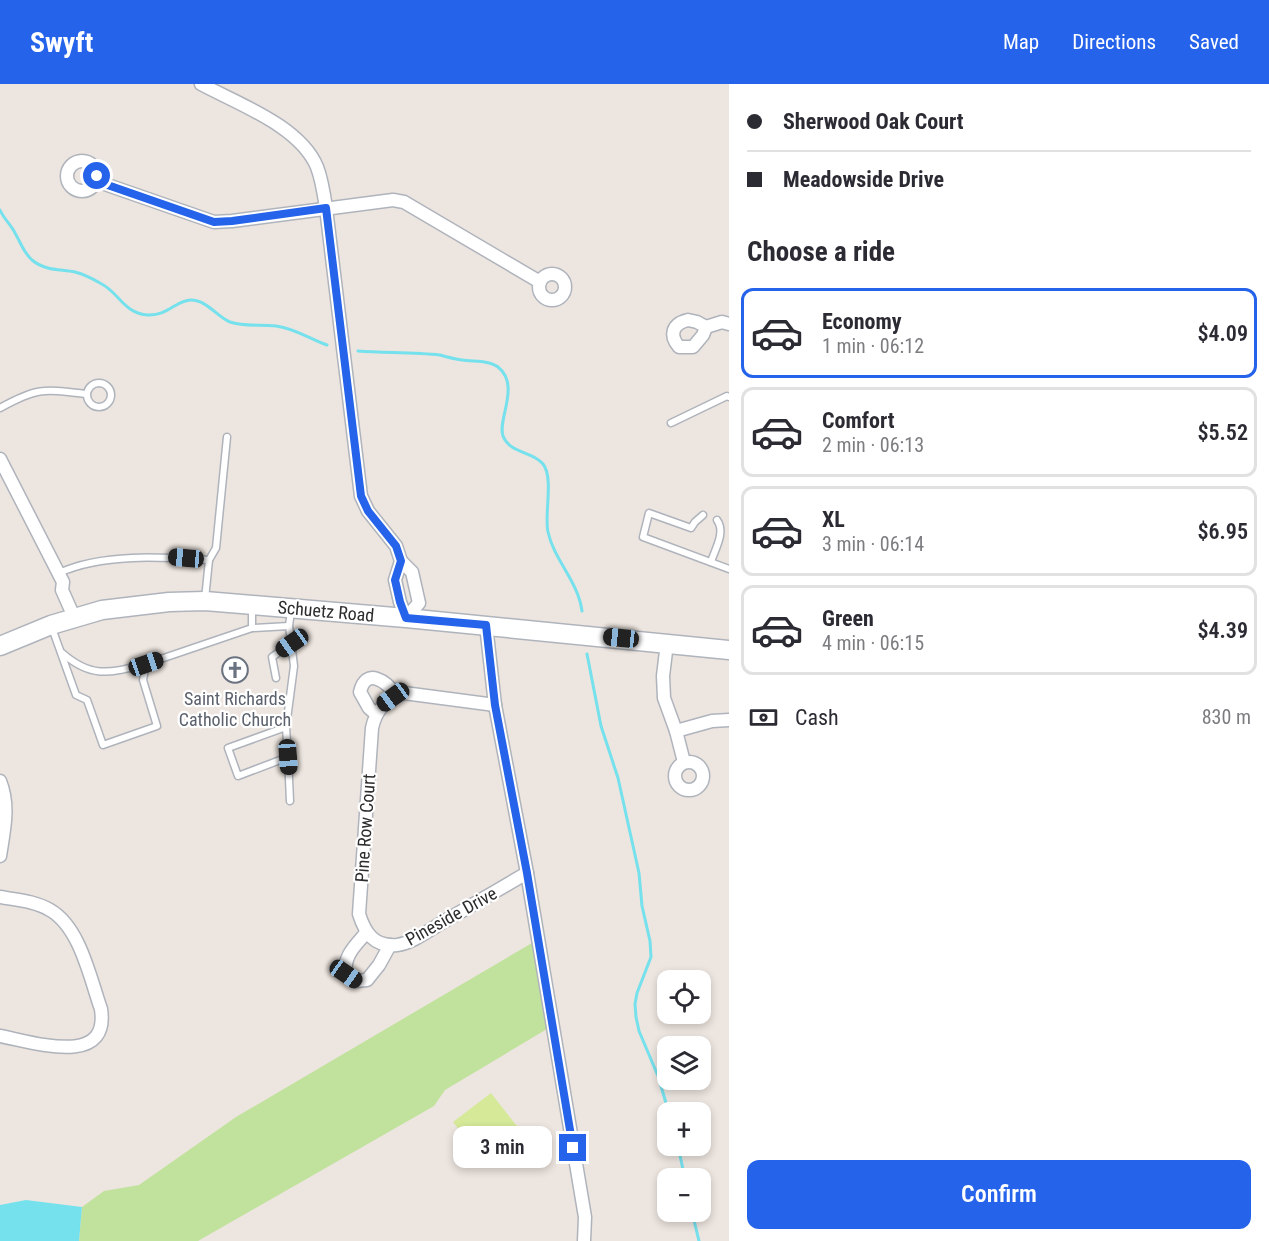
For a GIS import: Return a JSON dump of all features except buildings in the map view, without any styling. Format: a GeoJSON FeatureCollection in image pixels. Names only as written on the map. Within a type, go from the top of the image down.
{"type":"FeatureCollection","features":[{"type":"Feature","properties":{"kind":"main road","name":"Schuetz Road"},"geometry":{"type":"LineString","coordinates":[[0,646],[77,616],[124,607],[205,601],[252,604],[290,617],[406,618],[729,650]]}},
{"type":"Feature","properties":{"kind":"street"},"geometry":{"type":"LineString","coordinates":[[201,84],[288,130],[298,139],[316,165],[326,208],[361,496],[368,511],[396,546],[401,561],[412,572],[418,603],[406,618]]}},
{"type":"Feature","properties":{"kind":"street"},"geometry":{"type":"LineString","coordinates":[[96,181],[214,222],[393,200],[404,202],[540,282]]}},
{"type":"Feature","properties":{"kind":"street"},"geometry":{"type":"LineString","coordinates":[[706,327],[722,322],[729,324]]}},
{"type":"Feature","properties":{"kind":"street"},"geometry":{"type":"LineString","coordinates":[[0,459],[60,577],[69,586],[77,616]]}},
{"type":"Feature","properties":{"kind":"street"},"geometry":{"type":"LineString","coordinates":[[401,561],[395,580],[406,618]]}},
{"type":"Feature","properties":{"kind":"street"},"geometry":{"type":"LineString","coordinates":[[486,625],[495,705],[527,873],[585,1217],[584,1241]]}},
{"type":"Feature","properties":{"kind":"street"},"geometry":{"type":"LineString","coordinates":[[667,643],[663,676],[664,698],[684,762]]}},
{"type":"Feature","properties":{"kind":"street"},"geometry":{"type":"LineString","coordinates":[[396,695],[381,679],[375,678],[361,686],[360,692],[363,700],[376,714],[383,704],[396,695],[404,693],[495,705]]}},
{"type":"Feature","properties":{"kind":"street","name":"Pine Row Court"},"geometry":{"type":"LineString","coordinates":[[368,936],[359,914],[372,728],[376,714]]}},
{"type":"Feature","properties":{"kind":"street"},"geometry":{"type":"LineString","coordinates":[[676,731],[712,721],[729,720]]}},
{"type":"Feature","properties":{"kind":"street"},"geometry":{"type":"LineString","coordinates":[[0,781],[6,808],[0,856]]}},
{"type":"Feature","properties":{"kind":"street","name":"Pineside Drive"},"geometry":{"type":"LineString","coordinates":[[368,936],[390,945],[406,942],[527,873]]}},
{"type":"Feature","properties":{"kind":"street"},"geometry":{"type":"LineString","coordinates":[[0,897],[40,905],[58,915],[68,924],[75,936],[101,1009],[102,1029],[87,1045],[66,1047],[0,1036]]}},
{"type":"Feature","properties":{"kind":"street"},"geometry":{"type":"LineString","coordinates":[[368,936],[351,951],[344,964],[346,974],[356,981],[367,980],[390,945]]}},
{"type":"Feature","properties":{"kind":"lane"},"geometry":{"type":"LineString","coordinates":[[100,382],[107,386],[111,397],[107,404],[99,407],[91,405],[86,394],[92,384],[100,382]]}},
{"type":"Feature","properties":{"kind":"lane"},"geometry":{"type":"LineString","coordinates":[[0,408],[36,391],[86,394]]}},
{"type":"Feature","properties":{"kind":"lane"},"geometry":{"type":"LineString","coordinates":[[671,423],[729,397]]}},
{"type":"Feature","properties":{"kind":"lane"},"geometry":{"type":"LineString","coordinates":[[205,601],[209,560],[216,548],[227,437]]}},
{"type":"Feature","properties":{"kind":"lane"},"geometry":{"type":"LineString","coordinates":[[703,515],[691,528],[649,513],[643,537],[729,569]]}},
{"type":"Feature","properties":{"kind":"lane"},"geometry":{"type":"LineString","coordinates":[[711,562],[721,531],[721,525],[717,520]]}},
{"type":"Feature","properties":{"kind":"lane"},"geometry":{"type":"LineString","coordinates":[[60,577],[71,567],[125,558],[164,557],[209,560]]}},
{"type":"Feature","properties":{"kind":"lane"},"geometry":{"type":"LineString","coordinates":[[252,604],[252,628]]}},
{"type":"Feature","properties":{"kind":"lane"},"geometry":{"type":"LineString","coordinates":[[61,652],[73,663],[87,671],[105,673],[146,664],[290,617],[294,666],[286,727],[290,801]]}},
{"type":"Feature","properties":{"kind":"lane"},"geometry":{"type":"LineString","coordinates":[[51,625],[76,695],[87,700],[103,745],[156,726],[143,680],[146,664]]}},
{"type":"Feature","properties":{"kind":"lane"},"geometry":{"type":"LineString","coordinates":[[276,678],[272,657],[292,643]]}},
{"type":"Feature","properties":{"kind":"lane"},"geometry":{"type":"LineString","coordinates":[[286,727],[228,748],[238,776],[288,757]]}},
{"type":"Feature","properties":{"kind":"green space"},"geometry":{"type":"Polygon","coordinates":[[[532,943],[547,1029],[445,1090],[434,1106],[198,1241],[79,1241],[82,1207],[104,1191],[139,1185],[236,1117],[532,943]]]}},
{"type":"Feature","properties":{"kind":"green space"},"geometry":{"type":"Polygon","coordinates":[[[491,1093],[523,1134],[486,1164],[453,1122],[491,1093]]]}},
{"type":"Feature","properties":{"kind":"water"},"geometry":{"type":"Polygon","coordinates":[[[26,1200],[82,1207],[79,1241],[0,1241],[0,1205],[26,1200]]]}},
{"type":"Feature","properties":{"kind":"waterway"},"geometry":{"type":"LineString","coordinates":[[0,210],[24,251],[37,264],[91,278],[107,287],[133,311],[155,315],[181,302],[197,301],[230,322],[283,327],[327,345]]}},
{"type":"Feature","properties":{"kind":"waterway"},"geometry":{"type":"LineString","coordinates":[[358,351],[430,354],[486,362],[498,367],[505,374],[508,393],[502,429],[503,436],[511,446],[539,460],[546,470],[548,532],[555,552],[576,590],[582,611]]}},
{"type":"Feature","properties":{"kind":"waterway"},"geometry":{"type":"LineString","coordinates":[[587,654],[601,726],[618,778],[639,873],[642,906],[650,941],[651,957],[637,993],[636,1017],[666,1102]]}},
{"type":"Feature","properties":{"kind":"waterway"},"geometry":{"type":"LineString","coordinates":[[680,1156],[683,1168]]}},
{"type":"Feature","properties":{"kind":"waterway"},"geometry":{"type":"LineString","coordinates":[[694,1222],[699,1241]]}},
{"type":"Feature","properties":{"kind":"place","name":"Saint Richards Catholic Church"},"geometry":{"type":"Point","coordinates":[235,670]}},
{"type":"Feature","properties":{"kind":"route"},"geometry":{"type":"LineString","coordinates":[[97,176],[96,181],[214,222],[326,208],[361,496],[368,511],[396,546],[401,561],[395,580],[406,618],[486,625],[495,705],[527,873],[573,1148]]}}]}
